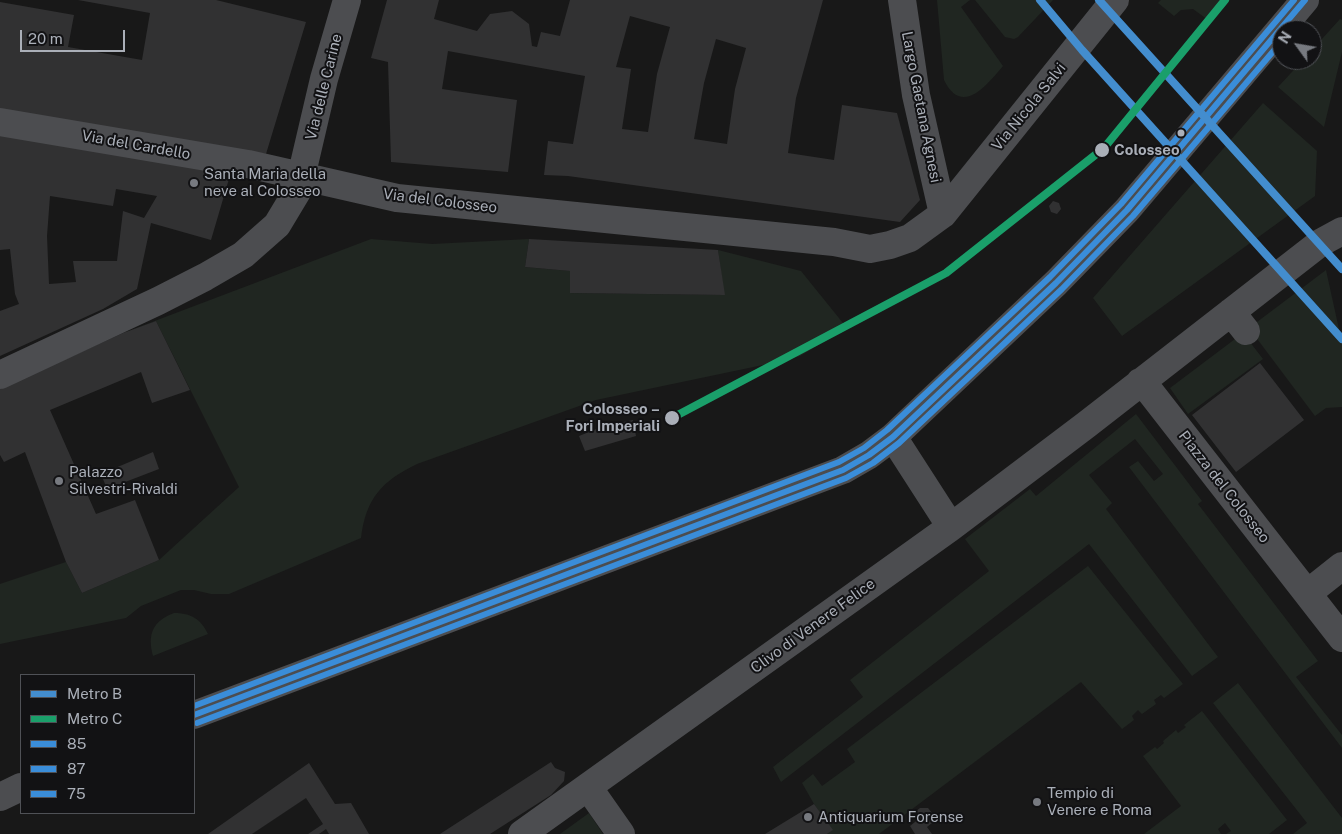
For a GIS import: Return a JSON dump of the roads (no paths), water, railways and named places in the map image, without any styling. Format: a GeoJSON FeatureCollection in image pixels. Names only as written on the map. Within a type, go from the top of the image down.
{"type":"FeatureCollection","features":[{"type":"Feature","properties":{"kind":"street","name":"Via delle Carine"},"geometry":{"type":"LineString","coordinates":[[301,175],[324,79],[347,0]]}},
{"type":"Feature","properties":{"kind":"street","name":"Largo Gaetana Agnesi"},"geometry":{"type":"LineString","coordinates":[[902,0],[916,95],[943,214]]}},
{"type":"Feature","properties":{"kind":"street","name":"Via Nicola Salvi"},"geometry":{"type":"LineString","coordinates":[[943,214],[1115,0]]}},
{"type":"Feature","properties":{"kind":"street"},"geometry":{"type":"LineString","coordinates":[[195,715],[843,470],[869,455],[893,437],[1056,283],[1127,210],[1305,0]]}},
{"type":"Feature","properties":{"kind":"street","name":"Via del Cardello"},"geometry":{"type":"LineString","coordinates":[[0,122],[248,164],[301,175]]}},
{"type":"Feature","properties":{"kind":"street","name":"Via del Colosseo"},"geometry":{"type":"LineString","coordinates":[[301,175],[396,198],[834,242],[870,249],[910,238],[943,214]]}},
{"type":"Feature","properties":{"kind":"street"},"geometry":{"type":"LineString","coordinates":[[0,374],[158,301],[244,255],[277,225],[298,190],[301,175]]}},
{"type":"Feature","properties":{"kind":"street","name":"Clivo di Venere Felice"},"geometry":{"type":"LineString","coordinates":[[522,834],[951,526],[1140,382],[1238,321],[1320,243],[1342,232]]}},
{"type":"Feature","properties":{"kind":"street","name":"Piazza del Colosseo"},"geometry":{"type":"LineString","coordinates":[[1140,382],[1208,465],[1342,638]]}},
{"type":"Feature","properties":{"kind":"street"},"geometry":{"type":"LineString","coordinates":[[893,437],[951,526]]}},
{"type":"Feature","properties":{"kind":"street"},"geometry":{"type":"LineString","coordinates":[[1308,593],[1342,566]]}},
{"type":"Feature","properties":{"kind":"street"},"geometry":{"type":"LineString","coordinates":[[0,778],[20,772]]}},
{"type":"Feature","properties":{"kind":"street"},"geometry":{"type":"LineString","coordinates":[[0,797],[20,787]]}},
{"type":"Feature","properties":{"kind":"street"},"geometry":{"type":"LineString","coordinates":[[588,788],[621,834]]}},
{"type":"Feature","properties":{"kind":"metro line","name":"B"},"geometry":{"type":"LineString","coordinates":[[1040,0],[1082,50],[1342,339]]}},
{"type":"Feature","properties":{"kind":"metro line","name":"B"},"geometry":{"type":"LineString","coordinates":[[1099,0],[1342,269]]}},
{"type":"Feature","properties":{"kind":"metro line","name":"C"},"geometry":{"type":"LineString","coordinates":[[672,418],[946,273],[1104,148],[1225,0]]}},
{"type":"Feature","properties":{"kind":"place","name":"Colosseo"},"geometry":{"type":"Point","coordinates":[1102,150]}},
{"type":"Feature","properties":{"kind":"place","name":"Santa Maria della neve al Colosseo"},"geometry":{"type":"Point","coordinates":[194,183]}},
{"type":"Feature","properties":{"kind":"place","name":"Colosseo – Fori Imperiali"},"geometry":{"type":"Point","coordinates":[672,418]}},
{"type":"Feature","properties":{"kind":"place","name":"Palazzo Silvestri-Rivaldi"},"geometry":{"type":"Point","coordinates":[59,481]}},
{"type":"Feature","properties":{"kind":"place","name":"Tempio di Venere e Roma"},"geometry":{"type":"Point","coordinates":[1037,802]}},
{"type":"Feature","properties":{"kind":"place","name":"Antiquarium Forense"},"geometry":{"type":"Point","coordinates":[808,817]}}]}
